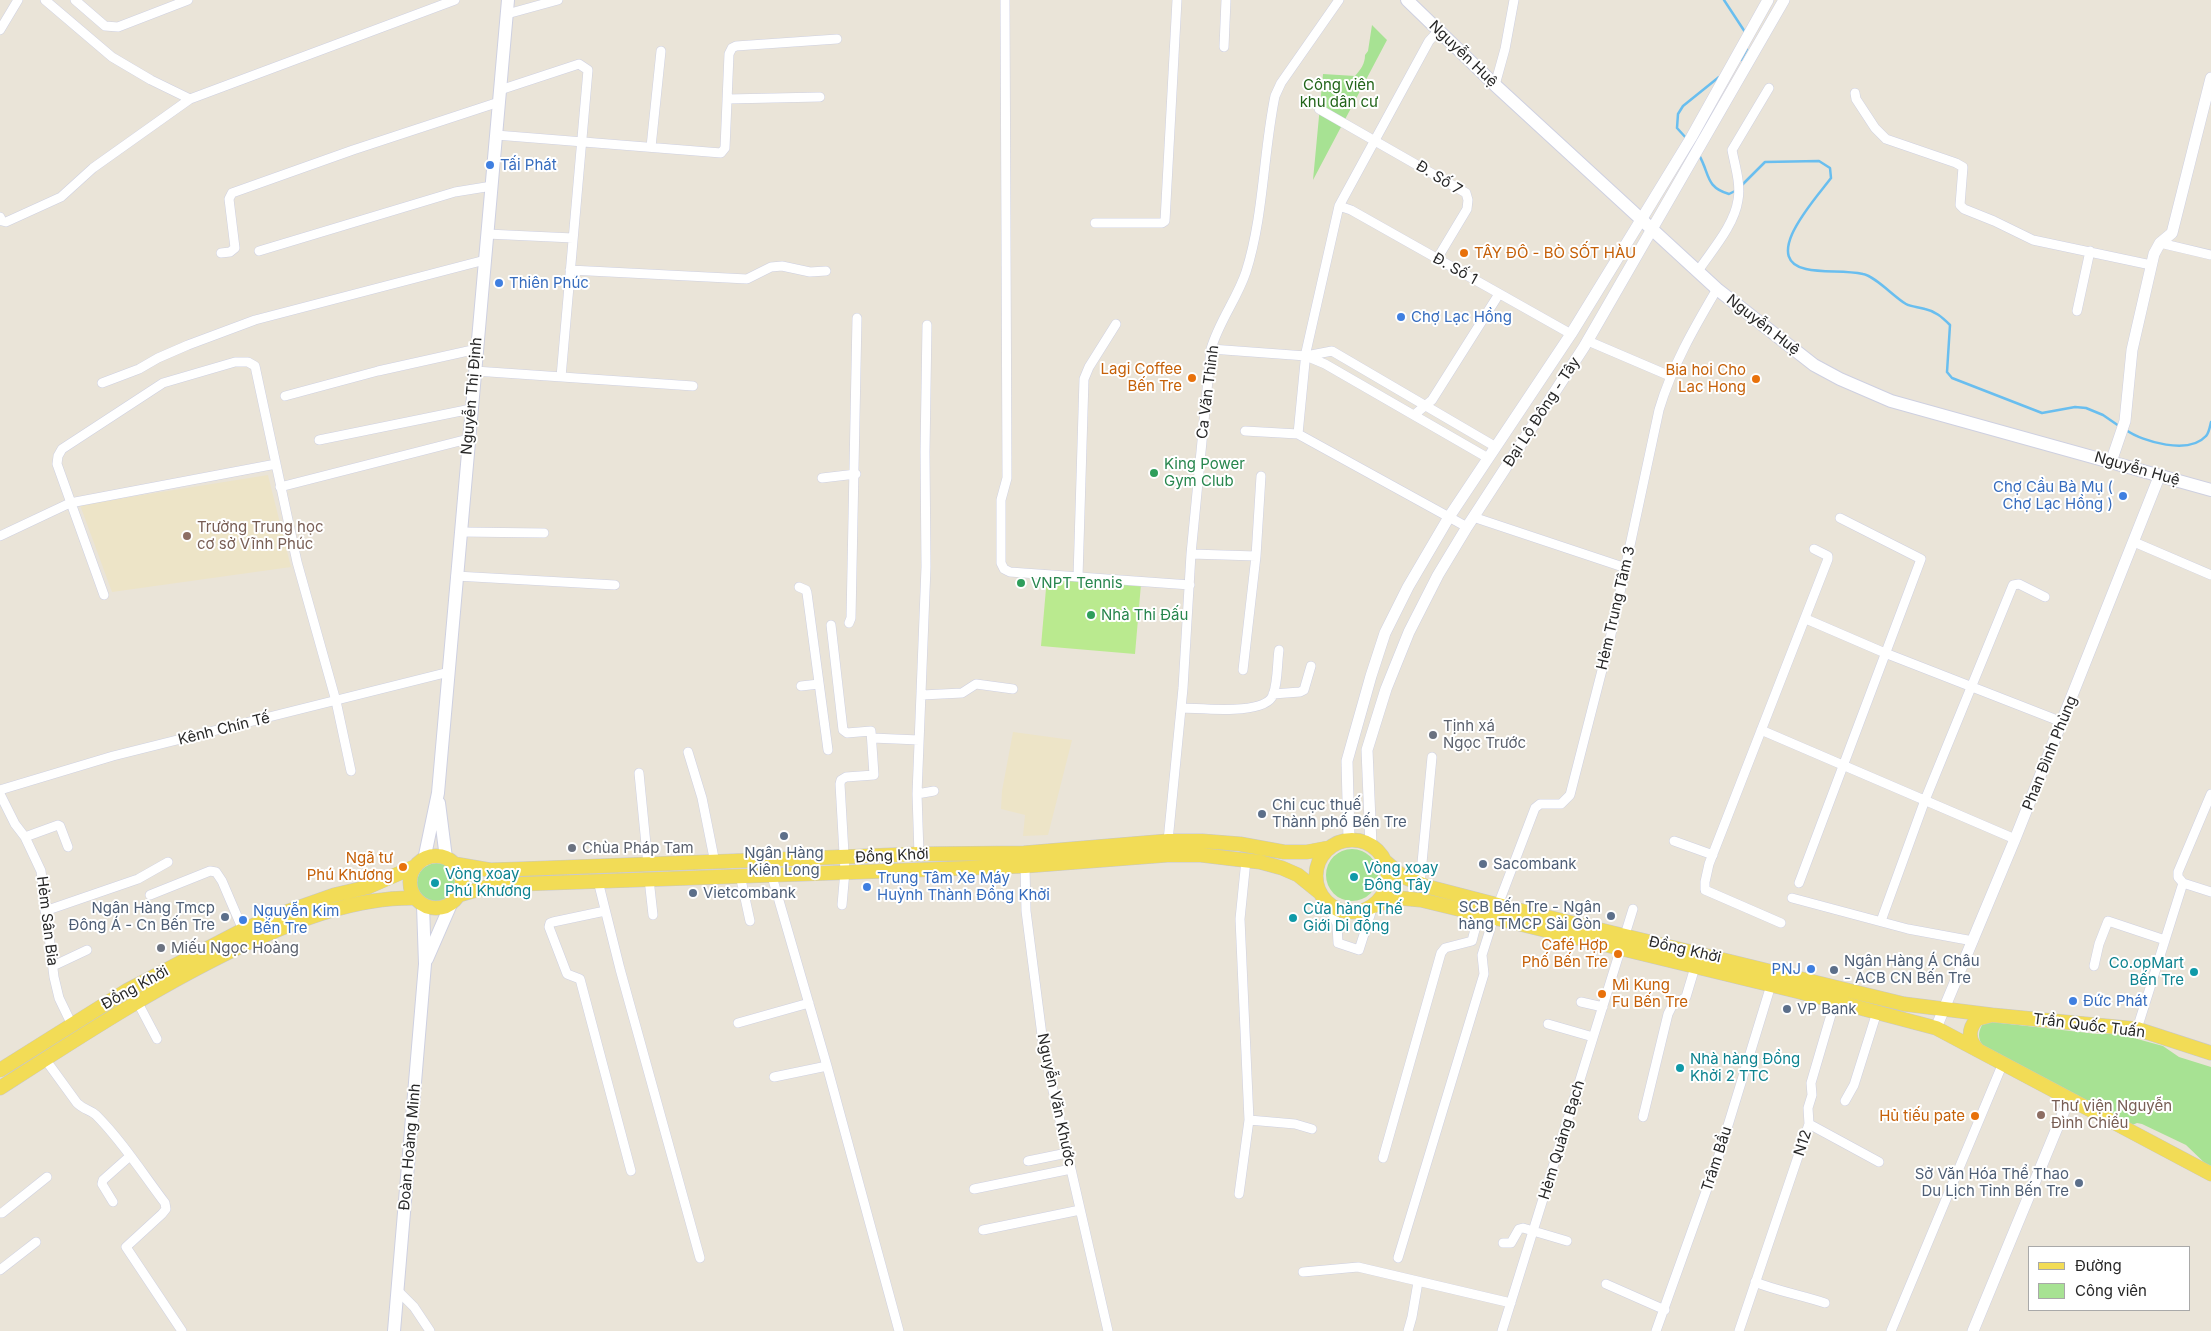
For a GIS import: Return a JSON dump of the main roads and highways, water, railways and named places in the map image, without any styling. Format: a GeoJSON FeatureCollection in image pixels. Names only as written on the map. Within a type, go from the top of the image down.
{"type":"FeatureCollection","features":[{"type":"Feature","properties":{"kind":"main road","name":"Nguyễn Thị Định"},"geometry":{"type":"LineString","coordinates":[[420,863],[438,793],[508,0]]}},
{"type":"Feature","properties":{"kind":"main road","name":"Nguyễn Huệ"},"geometry":{"type":"LineString","coordinates":[[1407,0],[1495,86],[1717,289],[1814,365],[1872,394],[1891,401],[2211,490]]}},
{"type":"Feature","properties":{"kind":"main road","name":"Nguyễn Thị Định"},"geometry":{"type":"LineString","coordinates":[[438,793],[451,861]]}},
{"type":"Feature","properties":{"kind":"main road"},"geometry":{"type":"LineString","coordinates":[[1349,839],[1360,840],[1371,845],[1380,852],[1386,862],[1387,885],[1381,897],[1373,906],[1361,911],[1349,912],[1337,909],[1323,897],[1316,880],[1316,868],[1320,857],[1328,848],[1338,842],[1349,839]]}},
{"type":"Feature","properties":{"kind":"main road","name":"Đồng Khởi"},"geometry":{"type":"LineString","coordinates":[[451,861],[490,870],[740,875],[772,873],[919,854],[1024,853],[1168,841],[1240,844],[1284,852],[1306,852],[1328,848]]}},
{"type":"Feature","properties":{"kind":"main road","name":"Đồng Khởi"},"geometry":{"type":"LineString","coordinates":[[455,900],[490,886],[598,881],[715,862],[1025,866],[1167,855],[1246,860],[1282,868],[1298,875],[1323,897]]}},
{"type":"Feature","properties":{"kind":"main road"},"geometry":{"type":"LineString","coordinates":[[431,857],[451,861],[459,869],[463,882],[455,900],[437,909],[419,901],[412,892],[410,878],[420,863],[431,857]]}},
{"type":"Feature","properties":{"kind":"main road","name":"Đồng Khởi"},"geometry":{"type":"LineString","coordinates":[[1386,862],[1402,876],[1496,911],[1836,994],[1876,1012],[1936,1028],[2211,1174]]}},
{"type":"Feature","properties":{"kind":"main road","name":"Đồng Khởi"},"geometry":{"type":"LineString","coordinates":[[0,1070],[72,1025],[420,863]]}},
{"type":"Feature","properties":{"kind":"main road","name":"Đồng Khởi"},"geometry":{"type":"LineString","coordinates":[[1373,906],[1399,898],[1421,900],[1478,914],[1496,911]]}},
{"type":"Feature","properties":{"kind":"main road","name":"Đoàn Hoàng Minh"},"geometry":{"type":"LineString","coordinates":[[426,964],[455,900]]}},
{"type":"Feature","properties":{"kind":"main road","name":"Đồng Khởi"},"geometry":{"type":"LineString","coordinates":[[0,1088],[132,998],[243,930],[280,914],[336,902],[419,901]]}},
{"type":"Feature","properties":{"kind":"main road","name":"Đoàn Hoàng Minh"},"geometry":{"type":"LineString","coordinates":[[394,1331],[426,964],[419,901]]}},
{"type":"Feature","properties":{"kind":"main road","name":"Đồng Khởi"},"geometry":{"type":"LineString","coordinates":[[1622,943],[1695,967],[1771,985],[1992,1015]]}},
{"type":"Feature","properties":{"kind":"main road"},"geometry":{"type":"LineString","coordinates":[[1978,1049],[1970,1040],[1970,1028],[1976,1019],[1992,1015]]}},
{"type":"Feature","properties":{"kind":"main road","name":"Trần Quốc Tuấn"},"geometry":{"type":"LineString","coordinates":[[1992,1015],[2137,1030],[2211,1053]]}},
{"type":"Feature","properties":{"kind":"waterway"},"geometry":{"type":"LineString","coordinates":[[1724,0],[1745,32]]}},
{"type":"Feature","properties":{"kind":"waterway"},"geometry":{"type":"LineString","coordinates":[[1741,60],[1747,49]]}},
{"type":"Feature","properties":{"kind":"waterway"},"geometry":{"type":"LineString","coordinates":[[1687,139],[1677,128],[1678,114],[1683,106],[1719,77]]}},
{"type":"Feature","properties":{"kind":"waterway"},"geometry":{"type":"LineString","coordinates":[[1699,155],[1709,179],[1716,188],[1729,194],[1737,190]]}},
{"type":"Feature","properties":{"kind":"waterway"},"geometry":{"type":"LineString","coordinates":[[1741,186],[1765,162],[1819,161],[1830,168],[1831,178],[1796,227],[1790,241],[1788,253],[1793,263],[1806,269],[1863,274],[1879,283],[1906,304],[1929,310],[1938,315],[1950,325],[1947,372],[1952,378],[2042,413],[2075,407],[2086,408],[2103,415],[2119,426]]}},
{"type":"Feature","properties":{"kind":"waterway"},"geometry":{"type":"LineString","coordinates":[[2126,430],[2143,439],[2166,445],[2189,445],[2198,442],[2206,436],[2211,422]]}},
{"type":"Feature","properties":{"kind":"place","name":"Tấi Phát"},"geometry":{"type":"Point","coordinates":[490,165]}},
{"type":"Feature","properties":{"kind":"place","name":"TÂY ĐÔ - BÒ SỐT HÀU"},"geometry":{"type":"Point","coordinates":[1464,253]}},
{"type":"Feature","properties":{"kind":"place","name":"Thiên Phúc"},"geometry":{"type":"Point","coordinates":[499,283]}},
{"type":"Feature","properties":{"kind":"place","name":"Chợ Lạc Hồng"},"geometry":{"type":"Point","coordinates":[1401,317]}},
{"type":"Feature","properties":{"kind":"place","name":"Lagi Coffee Bến Tre"},"geometry":{"type":"Point","coordinates":[1192,378]}},
{"type":"Feature","properties":{"kind":"place","name":"Bia hoi Cho Lac Hong"},"geometry":{"type":"Point","coordinates":[1756,379]}},
{"type":"Feature","properties":{"kind":"place","name":"King Power Gym Club"},"geometry":{"type":"Point","coordinates":[1154,473]}},
{"type":"Feature","properties":{"kind":"place","name":"Chợ Cầu Bà Mụ ( Chợ Lạc Hồng )"},"geometry":{"type":"Point","coordinates":[2123,496]}},
{"type":"Feature","properties":{"kind":"place","name":"Trường Trung học cơ sở Vĩnh Phúc"},"geometry":{"type":"Point","coordinates":[187,536]}},
{"type":"Feature","properties":{"kind":"place","name":"VNPT Tennis"},"geometry":{"type":"Point","coordinates":[1021,583]}},
{"type":"Feature","properties":{"kind":"place","name":"Nhà Thi Đấu"},"geometry":{"type":"Point","coordinates":[1091,615]}},
{"type":"Feature","properties":{"kind":"place","name":"Tịnh xá Ngọc Trước"},"geometry":{"type":"Point","coordinates":[1433,735]}},
{"type":"Feature","properties":{"kind":"place","name":"Chi cục thuế Thành phố Bến Tre"},"geometry":{"type":"Point","coordinates":[1262,814]}},
{"type":"Feature","properties":{"kind":"place","name":"Ngân Hàng Kiên Long"},"geometry":{"type":"Point","coordinates":[784,836]}},
{"type":"Feature","properties":{"kind":"place","name":"Chùa Pháp Tam"},"geometry":{"type":"Point","coordinates":[572,848]}},
{"type":"Feature","properties":{"kind":"place","name":"Sacombank"},"geometry":{"type":"Point","coordinates":[1483,864]}},
{"type":"Feature","properties":{"kind":"place","name":"Ngã tư Phú Khương"},"geometry":{"type":"Point","coordinates":[403,867]}},
{"type":"Feature","properties":{"kind":"place","name":"Vòng xoay Đông Tây"},"geometry":{"type":"Point","coordinates":[1354,877]}},
{"type":"Feature","properties":{"kind":"place","name":"Vòng xoay Phú Khương"},"geometry":{"type":"Point","coordinates":[435,883]}},
{"type":"Feature","properties":{"kind":"place","name":"Trung Tâm Xe Máy Huỳnh Thành Đồng Khởi"},"geometry":{"type":"Point","coordinates":[867,887]}},
{"type":"Feature","properties":{"kind":"place","name":"Vietcombank"},"geometry":{"type":"Point","coordinates":[693,893]}},
{"type":"Feature","properties":{"kind":"place","name":"SCB Bến Tre - Ngân hàng TMCP Sài Gòn"},"geometry":{"type":"Point","coordinates":[1611,916]}},
{"type":"Feature","properties":{"kind":"place","name":"Ngân Hàng Tmcp Đông Á - Cn Bến Tre"},"geometry":{"type":"Point","coordinates":[225,917]}},
{"type":"Feature","properties":{"kind":"place","name":"Cửa hàng Thế Giới Di động"},"geometry":{"type":"Point","coordinates":[1293,918]}},
{"type":"Feature","properties":{"kind":"place","name":"Nguyễn Kim Bến Tre"},"geometry":{"type":"Point","coordinates":[243,920]}},
{"type":"Feature","properties":{"kind":"place","name":"Miếu Ngọc Hoàng"},"geometry":{"type":"Point","coordinates":[161,948]}},
{"type":"Feature","properties":{"kind":"place","name":"Café Hợp Phố Bến Tre"},"geometry":{"type":"Point","coordinates":[1618,954]}},
{"type":"Feature","properties":{"kind":"place","name":"PNJ"},"geometry":{"type":"Point","coordinates":[1811,969]}},
{"type":"Feature","properties":{"kind":"place","name":"Ngân Hàng Á Châu - ACB CN Bến Tre"},"geometry":{"type":"Point","coordinates":[1834,970]}},
{"type":"Feature","properties":{"kind":"place","name":"Co.opMart Bến Tre"},"geometry":{"type":"Point","coordinates":[2194,972]}},
{"type":"Feature","properties":{"kind":"place","name":"Mì Kung Fu Bến Tre"},"geometry":{"type":"Point","coordinates":[1602,994]}},
{"type":"Feature","properties":{"kind":"place","name":"Đức Phát"},"geometry":{"type":"Point","coordinates":[2073,1001]}},
{"type":"Feature","properties":{"kind":"place","name":"VP Bank"},"geometry":{"type":"Point","coordinates":[1787,1009]}},
{"type":"Feature","properties":{"kind":"place","name":"Nhà hàng Đồng Khởi 2 TTC"},"geometry":{"type":"Point","coordinates":[1680,1068]}},
{"type":"Feature","properties":{"kind":"place","name":"Thư viện Nguyễn Đình Chiểu"},"geometry":{"type":"Point","coordinates":[2041,1115]}},
{"type":"Feature","properties":{"kind":"place","name":"Hủ tiếu pate"},"geometry":{"type":"Point","coordinates":[1975,1116]}},
{"type":"Feature","properties":{"kind":"place","name":"Sở Văn Hóa Thể Thao Du Lịch Tỉnh Bến Tre"},"geometry":{"type":"Point","coordinates":[2079,1183]}},
{"type":"Feature","properties":{"kind":"park label","name":"Công viên khu dân cư"},"geometry":{"type":"Point","coordinates":[1339,94]}}]}
